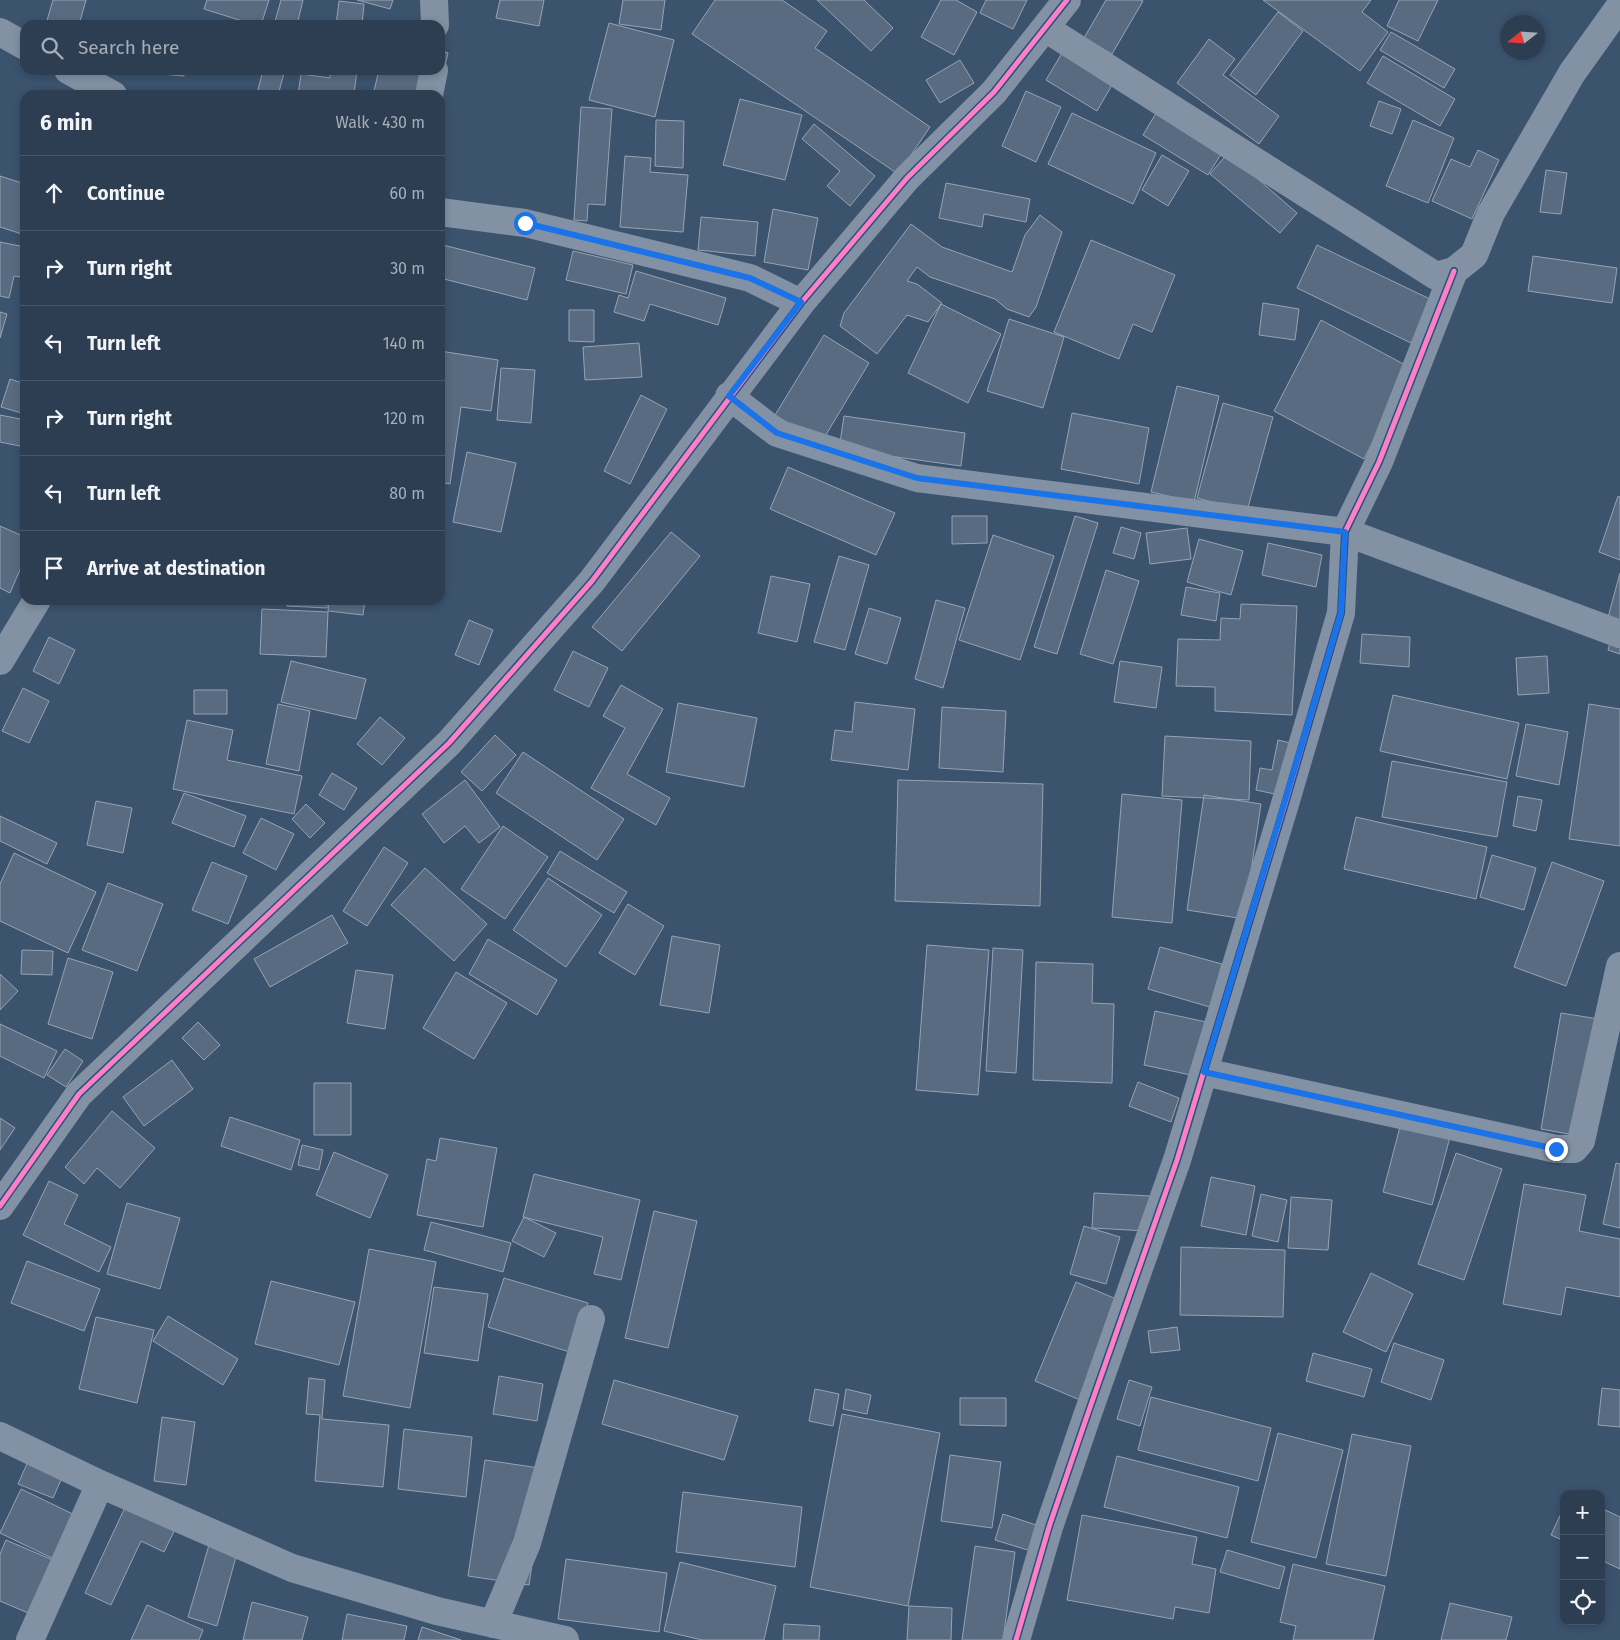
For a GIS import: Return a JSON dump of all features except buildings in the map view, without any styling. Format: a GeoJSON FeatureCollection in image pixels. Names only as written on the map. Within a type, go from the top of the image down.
{"type":"FeatureCollection","features":[{"type":"Feature","properties":{"kind":"street"},"geometry":{"type":"LineString","coordinates":[[434,0],[436,20]]}},
{"type":"Feature","properties":{"kind":"street"},"geometry":{"type":"LineString","coordinates":[[3,1197],[79,1094],[450,743],[592,581],[801,302],[907,178],[994,92],[1067,0]]}},
{"type":"Feature","properties":{"kind":"street"},"geometry":{"type":"LineString","coordinates":[[1045,28],[1436,276],[1454,272],[1474,255],[1491,213],[1572,73],[1620,6]]}},
{"type":"Feature","properties":{"kind":"street"},"geometry":{"type":"LineString","coordinates":[[0,32],[20,43]]}},
{"type":"Feature","properties":{"kind":"street"},"geometry":{"type":"LineString","coordinates":[[77,75],[104,90]]}},
{"type":"Feature","properties":{"kind":"street"},"geometry":{"type":"LineString","coordinates":[[430,90],[433,75]]}},
{"type":"Feature","properties":{"kind":"street"},"geometry":{"type":"LineString","coordinates":[[445,213],[525,223],[750,278],[801,302]]}},
{"type":"Feature","properties":{"kind":"street"},"geometry":{"type":"LineString","coordinates":[[1016,1640],[1049,1527],[1177,1160],[1341,613],[1345,532],[1379,462],[1454,272]]}},
{"type":"Feature","properties":{"kind":"street"},"geometry":{"type":"LineString","coordinates":[[729,396],[777,433],[917,478],[1345,532],[1620,634]]}},
{"type":"Feature","properties":{"kind":"street"},"geometry":{"type":"LineString","coordinates":[[0,661],[34,605]]}},
{"type":"Feature","properties":{"kind":"street"},"geometry":{"type":"LineString","coordinates":[[1204,1072],[1556,1149],[1574,1149],[1582,1141],[1620,966]]}},
{"type":"Feature","properties":{"kind":"street"},"geometry":{"type":"LineString","coordinates":[[493,1624],[527,1543],[591,1319]]}},
{"type":"Feature","properties":{"kind":"street"},"geometry":{"type":"LineString","coordinates":[[0,1436],[100,1484],[292,1568],[437,1611],[565,1640]]}},
{"type":"Feature","properties":{"kind":"street"},"geometry":{"type":"LineString","coordinates":[[30,1640],[100,1484]]}},
{"type":"Feature","properties":{"kind":"cycle path"},"geometry":{"type":"LineString","coordinates":[[0,1206],[79,1094],[449,743],[592,581],[801,303],[907,178],[994,92],[1067,0]]}},
{"type":"Feature","properties":{"kind":"cycle path"},"geometry":{"type":"LineString","coordinates":[[1016,1640],[1049,1527],[1177,1160],[1285,804],[1341,613],[1345,532],[1379,462],[1454,271]]}},
{"type":"Feature","properties":{"kind":"route"},"geometry":{"type":"LineString","coordinates":[[525,223],[750,278],[801,302],[729,396],[777,433],[917,478],[1345,532],[1341,613],[1204,1072],[1556,1149]]}}]}
